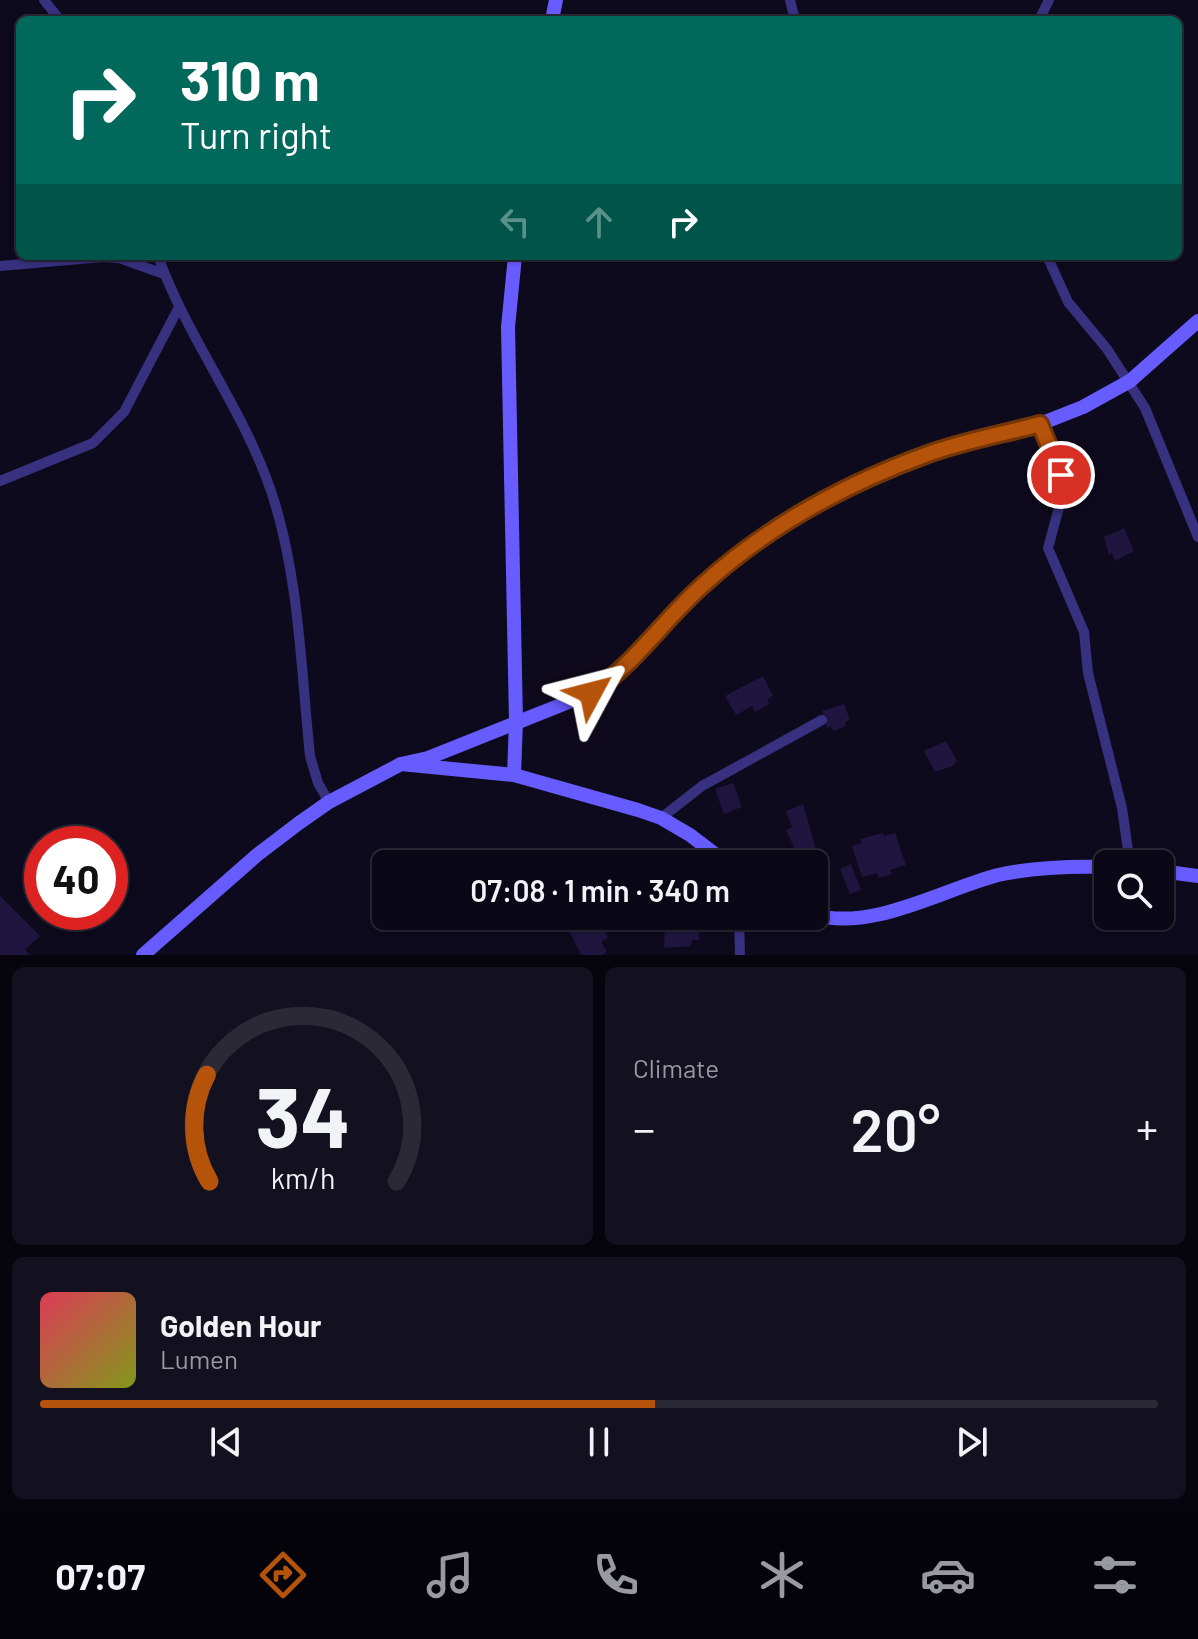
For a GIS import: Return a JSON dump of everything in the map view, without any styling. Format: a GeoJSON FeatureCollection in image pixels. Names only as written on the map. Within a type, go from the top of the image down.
{"type":"FeatureCollection","features":[{"type":"Feature","properties":{"kind":"street"},"geometry":{"type":"LineString","coordinates":[[44,0],[57,16]]}},
{"type":"Feature","properties":{"kind":"street"},"geometry":{"type":"LineString","coordinates":[[0,266],[69,260]]}},
{"type":"Feature","properties":{"kind":"street"},"geometry":{"type":"LineString","coordinates":[[125,260],[164,274]]}},
{"type":"Feature","properties":{"kind":"street"},"geometry":{"type":"LineString","coordinates":[[159,260],[179,307],[224,387],[272,492],[290,578],[310,756],[318,783],[329,802]]}},
{"type":"Feature","properties":{"kind":"street"},"geometry":{"type":"LineString","coordinates":[[514,775],[516,721],[508,327],[515,260]]}},
{"type":"Feature","properties":{"kind":"street"},"geometry":{"type":"LineString","coordinates":[[1049,260],[1068,302],[1130,381],[1145,408],[1198,537]]}},
{"type":"Feature","properties":{"kind":"street"},"geometry":{"type":"LineString","coordinates":[[0,481],[93,443],[124,412],[179,307]]}},
{"type":"Feature","properties":{"kind":"street"},"geometry":{"type":"LineString","coordinates":[[143,955],[257,855],[329,802],[401,764],[428,758],[591,693],[605,683],[704,583],[785,521],[841,489],[929,453],[1040,424],[1083,407],[1130,381],[1198,321]]}},
{"type":"Feature","properties":{"kind":"street"},"geometry":{"type":"LineString","coordinates":[[1040,424],[1064,489],[1048,548],[1084,632],[1088,673],[1122,808],[1128,850]]}},
{"type":"Feature","properties":{"kind":"street"},"geometry":{"type":"LineString","coordinates":[[661,818],[702,786],[822,720]]}},
{"type":"Feature","properties":{"kind":"street"},"geometry":{"type":"LineString","coordinates":[[401,764],[514,775],[661,818],[710,850]]}},
{"type":"Feature","properties":{"kind":"street"},"geometry":{"type":"LineString","coordinates":[[828,918],[864,916],[999,875],[1031,869],[1094,867]]}},
{"type":"Feature","properties":{"kind":"street"},"geometry":{"type":"LineString","coordinates":[[1174,873],[1198,876]]}},
{"type":"Feature","properties":{"kind":"street"},"geometry":{"type":"LineString","coordinates":[[739,930],[740,955]]}},
{"type":"Feature","properties":{"kind":"building"},"geometry":{"type":"Polygon","coordinates":[[[1124,528],[1134,551],[1115,561],[1112,553],[1109,555],[1104,537],[1124,528]]]}},
{"type":"Feature","properties":{"kind":"building"},"geometry":{"type":"Polygon","coordinates":[[[763,676],[773,696],[767,699],[770,704],[755,712],[752,706],[736,715],[725,696],[763,676]]]}},
{"type":"Feature","properties":{"kind":"building"},"geometry":{"type":"Polygon","coordinates":[[[844,704],[850,720],[845,722],[846,726],[833,731],[832,727],[827,728],[822,711],[844,704]]]}},
{"type":"Feature","properties":{"kind":"building"},"geometry":{"type":"Polygon","coordinates":[[[946,741],[957,761],[935,772],[924,751],[946,741]]]}},
{"type":"Feature","properties":{"kind":"building"},"geometry":{"type":"Polygon","coordinates":[[[733,783],[742,807],[724,814],[715,789],[733,783]]]}},
{"type":"Feature","properties":{"kind":"building"},"geometry":{"type":"Polygon","coordinates":[[[803,804],[816,850],[795,850],[786,830],[792,827],[786,811],[803,804]]]}},
{"type":"Feature","properties":{"kind":"building"},"geometry":{"type":"Polygon","coordinates":[[[883,833],[884,836],[895,833],[906,865],[890,870],[892,874],[879,878],[877,873],[862,877],[852,846],[862,843],[860,839],[883,833]]]}},
{"type":"Feature","properties":{"kind":"building"},"geometry":{"type":"Polygon","coordinates":[[[851,864],[861,890],[850,894],[840,869],[851,864]]]}},
{"type":"Feature","properties":{"kind":"building"},"geometry":{"type":"Polygon","coordinates":[[[0,896],[24,920],[24,930],[34,930],[40,936],[25,950],[30,955],[0,955],[0,896]]]}},
{"type":"Feature","properties":{"kind":"building"},"geometry":{"type":"Polygon","coordinates":[[[569,930],[604,930],[608,937],[601,942],[607,952],[602,955],[581,955],[569,930]]]}},
{"type":"Feature","properties":{"kind":"building"},"geometry":{"type":"Polygon","coordinates":[[[665,930],[700,930],[699,940],[692,940],[691,946],[664,948],[665,930]]]}},
{"type":"Feature","properties":{"kind":"route"},"geometry":{"type":"LineString","coordinates":[[591,693],[629,663],[704,583],[753,543],[841,489],[929,453],[1040,424],[1061,475]]}}]}
